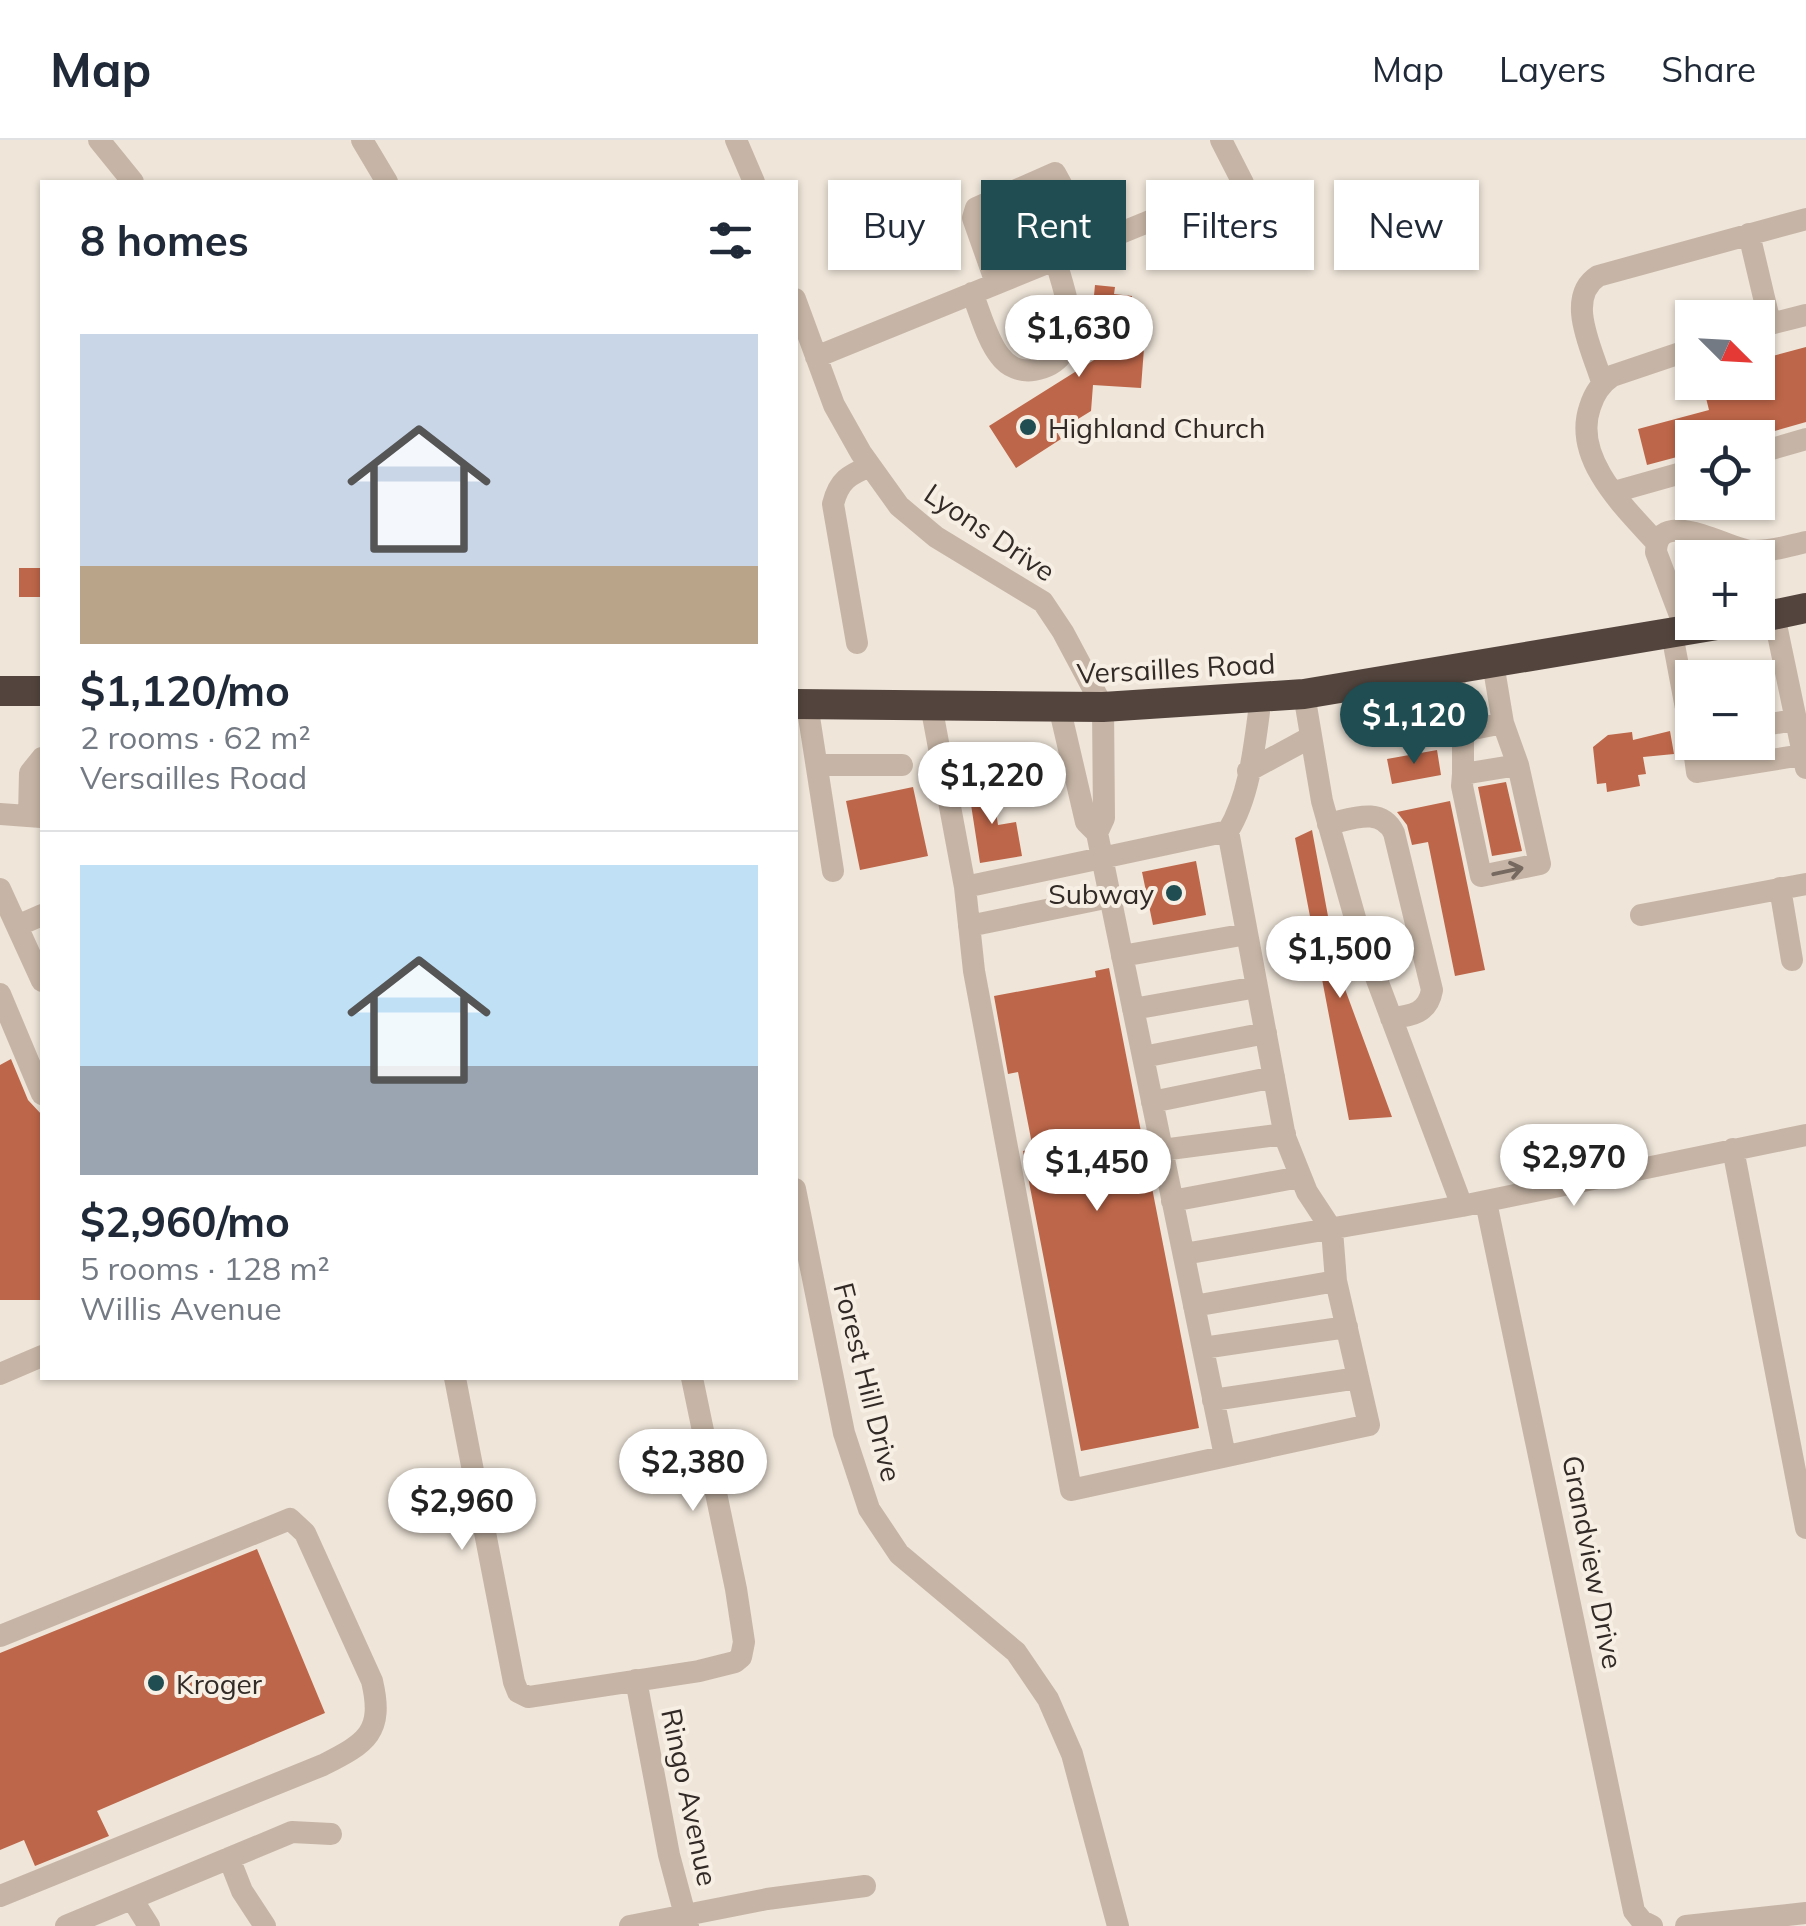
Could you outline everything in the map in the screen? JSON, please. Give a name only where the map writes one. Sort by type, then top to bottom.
[{"type":"highway","points":[[1775,615],[1806,608]]},
{"type":"highway","name":"Versailles Road","points":[[801,704],[1103,706],[1304,694],[1675,633]]},
{"type":"highway","points":[[0,691],[40,691]]},
{"type":"street","points":[[99,140],[131,180]]},
{"type":"street","points":[[362,140],[386,180]]},
{"type":"street","points":[[736,140],[753,180]]},
{"type":"street","points":[[1221,140],[1241,180]]},
{"type":"street","points":[[1037,180],[1055,172],[1059,180]]},
{"type":"street","points":[[981,206],[973,218],[981,241]]},
{"type":"street","points":[[1602,382],[1580,307],[1588,282],[1806,219]]},
{"type":"street","points":[[1748,234],[1760,300]]},
{"type":"street","points":[[991,270],[996,283]]},
{"type":"street","points":[[816,357],[1028,270]]},
{"type":"street","points":[[972,293],[999,355],[1012,367],[1032,371],[1056,361],[1070,340],[1069,304],[1059,270]]},
{"type":"street","name":"Lyons Drive","points":[[798,307],[834,405],[899,506],[936,537],[1043,602],[1103,706]]},
{"type":"street","points":[[1775,322],[1806,315]]},
{"type":"street","points":[[1675,355],[1602,382],[1585,423],[1587,447],[1614,492],[1656,542],[1675,618]]},
{"type":"street","points":[[1775,447],[1806,439]]},
{"type":"street","points":[[857,642],[833,504],[838,486],[848,475],[870,466]]},
{"type":"street","points":[[1614,492],[1675,475]]},
{"type":"street","points":[[1656,542],[1678,530],[1754,551],[1806,542]]},
{"type":"street","points":[[1695,760],[1697,772],[1804,762],[1772,640]]},
{"type":"street","points":[[1452,670],[1463,732],[1462,786],[1481,876],[1540,864],[1518,765],[1503,724],[1493,663]]},
{"type":"street","points":[[1304,694],[1328,824],[1359,932],[1462,1206]]},
{"type":"street","points":[[932,705],[965,886],[974,971],[1071,1490],[1370,1425],[1336,1281],[1332,1230],[1300,1177],[1284,1134],[1228,831],[1248,771],[1261,696]]},
{"type":"street","points":[[801,704],[816,765],[833,871]]},
{"type":"street","points":[[1059,706],[1086,822],[1096,833],[1102,858],[1225,1456]]},
{"type":"street","points":[[1096,833],[1104,818],[1103,706]]},
{"type":"street","points":[[1775,723],[1795,720]]},
{"type":"street","points":[[1463,732],[1503,724]]},
{"type":"street","points":[[1248,771],[1311,738]]},
{"type":"street","points":[[0,814],[36,816],[30,773],[40,760]]},
{"type":"street","points":[[816,765],[902,765]]},
{"type":"street","points":[[1464,774],[1518,765]]},
{"type":"street","points":[[1328,824],[1376,816],[1394,834],[1432,990],[1430,1000],[1414,1016],[1391,1018]]},
{"type":"street","points":[[965,886],[1228,831]]},
{"type":"street","points":[[1641,915],[1806,884]]},
{"type":"street","points":[[1780,888],[1792,960]]},
{"type":"street","points":[[0,889],[40,976]]},
{"type":"street","points":[[969,926],[1110,896]]},
{"type":"street","points":[[17,926],[40,916]]},
{"type":"street","points":[[1122,956],[1247,934]]},
{"type":"street","points":[[1133,1009],[1257,987]]},
{"type":"street","points":[[0,994],[40,1089]]},
{"type":"street","points":[[1143,1056],[1266,1032]]},
{"type":"street","points":[[1152,1102],[1274,1077]]},
{"type":"street","points":[[1162,1150],[1284,1134]]},
{"type":"street","points":[[1184,1254],[1486,1202],[1806,1136]]},
{"type":"street","points":[[1733,1149],[1806,1528]]},
{"type":"street","points":[[1172,1200],[1300,1177]]},
{"type":"street","name":"Grandview Drive","points":[[1486,1202],[1634,1912],[1652,1926]]},
{"type":"street","name":"Forest Hill Drive","points":[[798,1204],[847,1446],[869,1509],[899,1554],[1016,1652],[1048,1700],[1076,1768],[1118,1926]]},
{"type":"street","points":[[1194,1306],[1336,1281]]},
{"type":"street","points":[[1203,1348],[1346,1327]]},
{"type":"street","points":[[0,1374],[40,1357]]},
{"type":"street","points":[[1213,1400],[1358,1378]]},
{"type":"street","points":[[455,1380],[514,1682],[522,1694],[533,1696],[699,1671],[742,1657],[744,1642],[736,1589],[692,1380]]},
{"type":"street","points":[[0,1636],[290,1519],[305,1533],[372,1681],[378,1707],[375,1725],[360,1742],[323,1765],[0,1896]]},
{"type":"street","name":"Ringo Avenue","points":[[636,1680],[669,1855],[686,1920]]},
{"type":"street","points":[[66,1926],[292,1832],[331,1834]]},
{"type":"street","points":[[229,1858],[242,1891],[266,1926]]},
{"type":"street","points":[[630,1926],[686,1920],[865,1886]]},
{"type":"street","points":[[132,1899],[149,1926]]},
{"type":"street","points":[[1686,1926],[1806,1913]]},
{"type":"building","points":[[1095,285],[1115,287],[1114,294],[1132,296],[1132,307],[1147,308],[1141,388],[1093,385],[1091,411],[1057,432],[1061,439],[1016,468],[989,426],[1126,340],[1090,337]]},
{"type":"building","points":[[1806,347],[1806,422],[1775,431],[1775,420],[1675,420],[1675,458],[1647,465],[1638,429],[1709,410],[1706,400],[1775,400],[1775,355]]},
{"type":"building","points":[[19,568],[40,568],[40,597],[19,597]]},
{"type":"building","points":[[1670,731],[1674,754],[1643,757],[1646,774],[1638,775],[1640,786],[1607,792],[1606,783],[1597,784],[1593,747],[1608,735],[1632,732],[1633,740]]},
{"type":"building","points":[[1437,750],[1441,775],[1392,784],[1387,759]]},
{"type":"building","points":[[991,781],[998,825],[1016,822],[1022,856],[980,863],[968,785]]},
{"type":"building","points":[[1506,782],[1522,851],[1492,856],[1478,787]]},
{"type":"building","points":[[913,787],[928,856],[860,870],[846,801]]},
{"type":"building","points":[[1450,801],[1485,970],[1455,976],[1428,842],[1412,845],[1407,825],[1397,812]]},
{"type":"building","points":[[1312,830],[1338,970],[1392,1117],[1349,1120],[1295,838]]},
{"type":"building","name":"Subway","points":[[1196,861],[1206,915],[1153,925],[1142,872]]},
{"type":"building","points":[[1109,968],[1199,1428],[1081,1451],[1023,1151],[1033,1149],[1018,1072],[1008,1074],[994,996],[1096,977],[1095,971]]},
{"type":"building","points":[[11,1059],[28,1100],[40,1113],[40,1300],[0,1300],[0,1065]]},
{"type":"building","name":"Kroger","points":[[257,1549],[325,1713],[97,1811],[109,1836],[35,1866],[24,1840],[0,1850],[0,1653]]},
{"type":"place","name":"Highland Church","points":[[1028,427]]},
{"type":"place","name":"Subway","points":[[1174,893]]},
{"type":"place","name":"Kroger","points":[[156,1683]]}]
